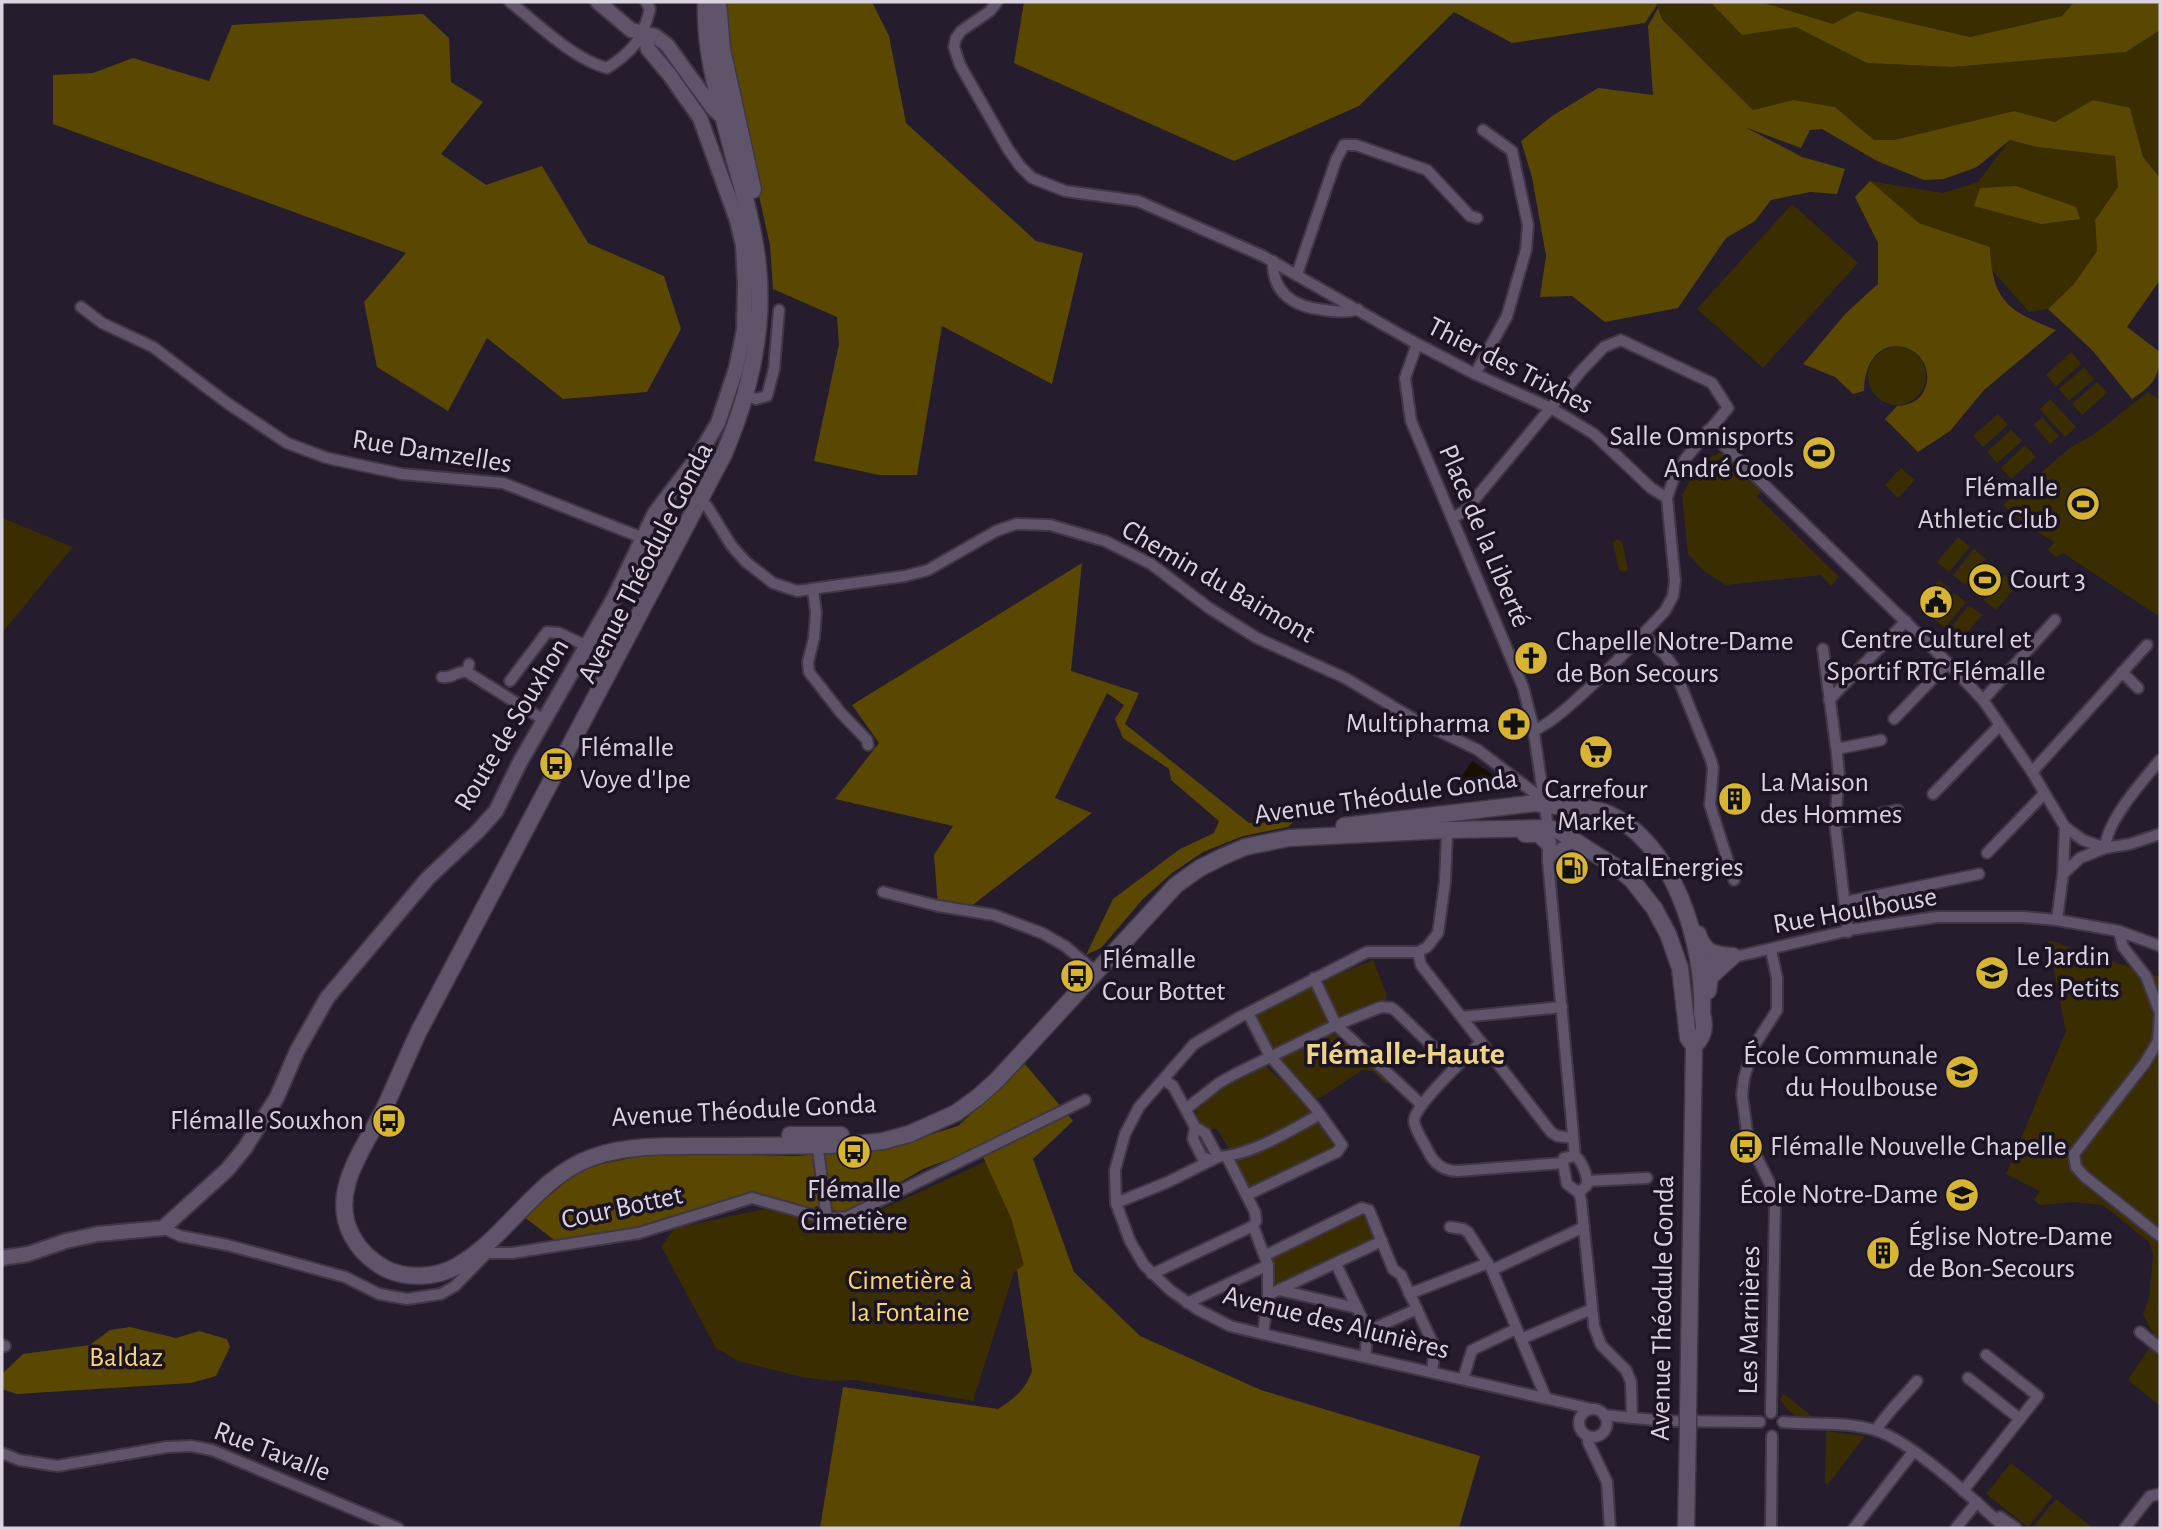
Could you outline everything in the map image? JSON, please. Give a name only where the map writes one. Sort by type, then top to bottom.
[{"type":"main road","name":"Avenue Théodule Gonda","points":[[706,2],[710,62],[743,193],[758,268],[759,320],[751,397]]},
{"type":"main road","name":"Avenue Théodule Gonda","points":[[718,2],[722,49],[764,244],[769,289],[769,329],[744,429],[360,1164],[352,1193],[354,1216],[366,1241],[389,1259],[411,1265],[438,1264],[450,1260],[467,1249],[544,1174],[564,1160],[610,1142],[636,1139],[817,1140],[858,1135],[907,1124],[951,1104],[971,1091],[1176,885],[1200,868],[1245,847],[1289,838],[1330,836],[1548,836],[1565,833],[1632,880],[1654,908],[1672,943],[1683,983],[1688,1038],[1694,1046],[1686,1528]]},
{"type":"main road","name":"Avenue Théodule Gonda","points":[[1093,969],[1154,896],[1197,863],[1222,850],[1263,837],[1291,832],[1543,800],[1604,812],[1625,822],[1647,841],[1658,855],[1678,896],[1700,965],[1702,1014],[1705,1021],[1701,1038],[1694,1046]]},
{"type":"main road","name":"Avenue Théodule Gonda","points":[[1330,836],[1548,836]]},
{"type":"main road","points":[[1678,896],[1688,904],[1704,948],[1714,955],[1733,956]]},
{"type":"main road","points":[[1672,943],[1681,950],[1688,962],[1700,965],[1683,983]]},
{"type":"main road","points":[[1705,1021],[1710,977],[1733,956]]},
{"type":"street","points":[[510,2],[571,50],[607,68],[650,34],[650,9],[646,2]]},
{"type":"street","points":[[598,2],[631,30],[650,34],[667,45],[723,118]]},
{"type":"street","name":"Thier des Trixhes","points":[[997,2],[990,11],[961,32],[954,47],[960,65],[998,131],[1026,172],[1043,184],[1065,191],[1138,201],[1273,261],[1417,344],[1551,408],[1594,434],[1651,488],[1667,498]]},
{"type":"street","name":"Route de Souxhon","points":[[163,1228],[227,1170],[245,1148],[277,1097],[297,1051],[327,998],[428,878],[496,811],[544,720],[613,600],[658,509],[697,458],[718,423],[736,369],[744,330],[743,245],[737,220],[700,118],[648,49],[650,34]]},
{"type":"street","points":[[1475,374],[1507,316],[1526,250],[1528,225],[1512,151],[1483,130]]},
{"type":"street","points":[[1297,274],[1336,160],[1344,145],[1356,145],[1427,170],[1470,216],[1477,218]]},
{"type":"street","points":[[737,220],[743,193]]},
{"type":"street","points":[[1273,261],[1272,271],[1277,283],[1294,304],[1307,309],[1330,311],[1349,312],[1358,309]]},
{"type":"street","name":"Rue Damzelles","points":[[80,307],[102,323],[153,346],[227,403],[287,443],[327,457],[402,474],[503,483],[643,538]]},
{"type":"street","name":"Avenue Théodule Gonda","points":[[751,397],[767,396],[773,379],[779,310]]},
{"type":"street","points":[[1452,518],[1465,511],[1604,347],[1621,340],[1712,383],[1728,408],[1686,458],[1667,498],[1674,550],[1675,590],[1665,611],[1553,719],[1534,730]]},
{"type":"street","name":"Place de la Liberté","points":[[1417,344],[1405,378],[1408,411],[1517,668],[1534,730],[1548,836],[1548,861],[1575,1156],[1579,1158],[1587,1181]]},
{"type":"street","points":[[1708,430],[1983,699],[2065,827],[2083,840],[2105,848]]},
{"type":"street","name":"Chemin du Baimont","points":[[703,503],[731,545],[754,569],[780,587],[797,591],[928,570],[1009,526],[1033,523],[1072,530],[1105,541],[1141,558],[1209,608],[1257,638],[1345,678],[1414,719],[1470,746],[1543,800]]},
{"type":"street","points":[[813,590],[816,613],[808,662],[809,672],[841,713],[867,740],[868,745]]},
{"type":"street","points":[[1983,699],[2055,620]]},
{"type":"street","points":[[1829,700],[1906,621]]},
{"type":"street","points":[[510,681],[547,632],[554,631],[587,646]]},
{"type":"street","points":[[1643,634],[1665,654],[1673,666],[1711,760],[1713,768],[1710,805],[1734,880]]},
{"type":"street","points":[[2032,772],[2147,645]]},
{"type":"street","points":[[1824,649],[1837,749],[1839,775],[1835,823],[1848,932]]},
{"type":"street","points":[[1894,719],[1948,663]]},
{"type":"street","points":[[442,677],[447,678],[468,668],[544,720]]},
{"type":"street","points":[[2122,672],[2138,688]]},
{"type":"street","points":[[1933,794],[1999,726]]},
{"type":"street","points":[[1837,749],[1881,740]]},
{"type":"street","points":[[2105,848],[2106,835],[2135,791],[2160,760]]},
{"type":"street","points":[[1521,804],[1527,798],[1526,786]]},
{"type":"street","points":[[1987,853],[2044,794]]},
{"type":"street","points":[[1835,823],[1898,810]]},
{"type":"street","points":[[2057,920],[2065,827]]},
{"type":"street","points":[[2063,874],[2080,858],[2105,848],[2130,844],[2160,834]]},
{"type":"street","points":[[1447,835],[1445,882],[1438,933],[1427,947],[1418,952],[1421,965],[1554,1135],[1573,1138]]},
{"type":"street","points":[[1548,861],[1554,852],[1564,845],[1578,842]]},
{"type":"street","name":"Rue Houlbouse","points":[[1844,902],[1979,874]]},
{"type":"street","points":[[883,892],[938,906],[994,915],[1042,933],[1065,946],[1093,969]]},
{"type":"street","name":"Rue Houlbouse","points":[[1700,965],[1895,922],[1937,917],[2024,917],[2057,920],[2119,931],[2160,946]]},
{"type":"street","points":[[2119,931],[2123,947],[2146,976],[2160,1013],[2158,1041],[2145,1063],[2074,1154],[2076,1167],[2084,1176],[2160,1236]]},
{"type":"street","name":"Les Marnières","points":[[1771,950],[1777,978],[1777,1010],[1754,1046],[1744,1078],[1742,1095],[1748,1139],[1771,1186],[1775,1205],[1771,1413]]},
{"type":"street","name":"Avenue des Alunières","points":[[1418,952],[1367,952],[1248,1013],[1194,1044],[1134,1115],[1125,1134],[1115,1171],[1116,1203],[1130,1241],[1152,1274],[1187,1303],[1218,1321],[1263,1334],[1597,1410],[1604,1415],[1664,1421],[1760,1422]]},
{"type":"street","points":[[1314,978],[1336,1025],[1422,1105]]},
{"type":"street","points":[[1186,1109],[1219,1083],[1270,1056],[1381,1007],[1392,1007],[1455,1068]]},
{"type":"street","points":[[1462,1017],[1562,1007]]},
{"type":"street","points":[[1247,1195],[1340,1150],[1340,1143],[1270,1056],[1248,1013]]},
{"type":"street","points":[[1482,1042],[1455,1068],[1422,1105],[1415,1117],[1415,1124],[1432,1158],[1448,1170],[1458,1171],[1563,1163]]},
{"type":"street","points":[[1164,1080],[1173,1086],[1195,1127],[1205,1133],[1219,1158],[1247,1195],[1256,1218],[1253,1226],[1267,1260],[1268,1295],[1263,1334]]},
{"type":"street","name":"Cour Bottet","points":[[163,1228],[180,1236],[227,1245],[345,1277],[379,1294],[407,1298],[441,1294],[456,1286],[487,1253],[512,1253],[639,1233],[752,1198],[827,1219],[843,1218],[1086,1100]]},
{"type":"street","points":[[1116,1203],[1219,1158],[1321,1119]]},
{"type":"street","points":[[817,1140],[827,1219]]},
{"type":"street","points":[[1575,1156],[1564,1158],[1563,1163],[1567,1184],[1579,1193],[1594,1326],[1601,1345],[1626,1370],[1632,1382],[1632,1418]]},
{"type":"street","points":[[1579,1193],[1587,1185],[1587,1181],[1647,1178]]},
{"type":"street","points":[[1187,1303],[1362,1208],[1369,1210],[1393,1269],[1401,1275],[1434,1348],[1432,1371]]},
{"type":"street","points":[[1152,1274],[1253,1226]]},
{"type":"street","points":[[1450,1227],[1468,1232],[1490,1266],[1546,1398]]},
{"type":"street","points":[[1409,1294],[1490,1266],[1584,1227]]},
{"type":"street","points":[[2,1258],[28,1254],[98,1234],[163,1228]]},
{"type":"street","points":[[1268,1295],[1382,1241]]},
{"type":"street","points":[[1336,1264],[1368,1331],[1365,1356]]},
{"type":"street","points":[[1279,1290],[1357,1308]]},
{"type":"street","points":[[1368,1331],[1417,1309]]},
{"type":"street","points":[[1464,1379],[1472,1350],[1592,1309]]},
{"type":"street","points":[[2140,1332],[2160,1348]]},
{"type":"street","points":[[1963,1491],[2038,1396],[1986,1355]]},
{"type":"street","points":[[1968,1378],[2020,1419]]},
{"type":"street","points":[[1876,1430],[1891,1408],[1917,1381]]},
{"type":"street","points":[[1569,1405],[1580,1429],[1588,1436],[1593,1437],[1603,1432],[1606,1422],[1604,1415]]},
{"type":"street","points":[[1579,1424],[1582,1414],[1592,1409]]},
{"type":"street","name":"Les Marnières","points":[[1771,1413],[1779,1416],[1783,1422],[1780,1432],[1772,1436],[1762,1431],[1760,1422],[1763,1416],[1771,1413]]},
{"type":"street","points":[[1783,1422],[1855,1426],[1876,1430],[1898,1441],[1977,1502],[2016,1528]]},
{"type":"street","points":[[1588,1436],[1588,1442],[1607,1482],[1610,1528]]},
{"type":"street","name":"Les Marnières","points":[[1771,1528],[1772,1436]]},
{"type":"street","name":"Rue Tavalle","points":[[2,1453],[19,1460],[57,1466],[167,1447],[191,1446],[215,1451],[398,1528]]},
{"type":"street","points":[[1854,1528],[1913,1452]]},
{"type":"street","points":[[2125,1528],[2155,1495]]},
{"type":"street","points":[[1956,1528],[1977,1502]]},
{"type":"street","points":[[1977,1502],[2005,1528]]},
{"type":"green space","points":[[722,2],[872,2],[889,36],[906,123],[1036,241],[1083,253],[1052,384],[942,326],[917,475],[879,475],[814,461],[839,344],[837,317],[773,289],[770,245],[732,76]]},
{"type":"green space","points":[[1024,2],[1656,2],[1657,5],[1645,23],[1512,43],[1454,12],[1359,106],[1234,161],[1014,63]]},
{"type":"green space","points":[[1656,2],[1710,2],[1742,35],[1796,27],[1868,63],[1952,67],[2126,52],[2160,30],[2160,178],[2143,157],[2130,108],[2055,122],[2014,111],[1894,140],[1874,140],[1835,107],[1793,100],[1753,110],[1662,18]]},
{"type":"green space","points":[[1710,2],[1761,2],[1833,24],[1857,11],[1970,37],[2062,16],[2074,2],[2160,2],[2160,30],[2126,52],[1952,67],[1867,63],[1796,27],[1742,35]]},
{"type":"green space","points":[[1761,2],[2074,2],[2062,16],[1970,37],[1857,11],[1833,24]]},
{"type":"green space","points":[[1658,8],[1662,19],[1753,110],[1793,100],[1835,107],[1874,140],[1894,140],[2014,111],[2055,122],[2093,100],[2130,108],[2143,157],[2160,178],[2160,280],[2127,327],[2160,352],[2154,380],[2132,399],[2093,351],[2048,309],[2074,284],[2097,251],[2095,220],[2118,187],[2115,156],[2037,147],[2010,140],[1977,167],[1944,179],[1924,180],[1877,161],[1822,129],[1810,130],[1801,148],[1745,127],[1802,157],[1845,169],[1837,194],[1810,192],[1771,200],[1755,221],[1726,238],[1678,308],[1605,322],[1572,296],[1540,297],[1546,256],[1532,177],[1521,141],[1552,116],[1598,88],[1653,95],[1648,26]]},
{"type":"green space","points":[[423,14],[449,38],[451,82],[483,102],[441,154],[486,185],[542,166],[588,243],[664,276],[681,329],[647,392],[563,399],[487,338],[448,411],[377,367],[364,302],[406,253],[53,124],[53,75],[93,73],[133,58],[209,81],[232,25]]},
{"type":"green space","points":[[2010,140],[2037,147],[2115,156],[2118,187],[2095,220],[2097,251],[2074,284],[2048,309],[2029,312],[1991,269],[1990,247],[1919,223],[1870,181],[1943,193],[1978,182]]},
{"type":"green space","points":[[1870,181],[1919,223],[1990,247],[1995,281],[2006,302],[2026,317],[2056,330],[1984,390],[1950,431],[1918,452],[1885,419],[1897,406],[1913,402],[1924,391],[1927,375],[1923,362],[1914,352],[1902,347],[1889,347],[1877,354],[1868,368],[1864,391],[1853,394],[1835,377],[1803,364],[1846,313],[1878,284],[1878,243],[1855,197]]},
{"type":"green space","points":[[2016,186],[2076,207],[2080,219],[2041,224],[1974,206],[1980,188]]},
{"type":"green space","points":[[1792,204],[1858,263],[1763,368],[1697,309]]},
{"type":"green space","points":[[1897,347],[1908,349],[1921,360],[1926,376],[1924,387],[1913,400],[1897,405],[1886,403],[1873,392],[1868,376],[1870,365],[1881,352]]},
{"type":"green space","points":[[2071,352],[2081,364],[2056,386],[2046,375]]},
{"type":"green space","points":[[2084,367],[2094,379],[2069,401],[2059,389]]},
{"type":"green space","points":[[2097,382],[2107,393],[2082,415],[2072,404]]},
{"type":"green space","name":"Flémalle Athletic Club","points":[[2148,392],[2160,400],[2160,617],[2063,553],[2056,557],[2048,550],[2054,542],[2021,521],[2003,505],[2071,447],[2093,435]]},
{"type":"green space","points":[[2050,399],[2076,427],[2065,437],[2040,409]]},
{"type":"green space","points":[[1998,414],[2008,425],[1983,447],[1973,436]]},
{"type":"green space","points":[[2042,417],[2059,436],[2050,444],[2034,425]]},
{"type":"green space","points":[[2011,430],[2022,441],[1997,463],[1987,452]]},
{"type":"green space","points":[[2025,445],[2036,457],[2011,479],[2001,468]]},
{"type":"green space","points":[[1725,451],[1762,492],[1757,496],[1839,577],[1831,586],[1821,575],[1726,585],[1705,572],[1688,554],[1682,495],[1701,461]]},
{"type":"green space","points":[[1901,468],[1915,480],[1898,498],[1885,485]]},
{"type":"green space","points":[[2,518],[73,547],[2,633]]},
{"type":"green space","points":[[1958,537],[1970,547],[1949,572],[1937,562]]},
{"type":"green space","points":[[1617,539],[1622,541],[1628,569],[1625,572],[1619,570],[1613,542]]},
{"type":"green space","points":[[1974,549],[1986,559],[1965,585],[1953,575]]},
{"type":"green space","name":"Court 3","points":[[1989,562],[2002,572],[1981,598],[1969,588]]},
{"type":"green space","points":[[1082,563],[1071,671],[1139,693],[1125,724],[1249,823],[1293,822],[1288,827],[1243,836],[1203,852],[1172,873],[1143,899],[1101,948],[1086,955],[1113,899],[1180,849],[1214,833],[1219,821],[1171,780],[1169,769],[1123,738],[1115,719],[1124,705],[1107,693],[1055,798],[1092,813],[966,910],[938,906],[934,855],[953,826],[835,799],[879,743],[852,705]]},
{"type":"green space","points":[[2005,575],[2017,585],[1996,610],[1984,600]]},
{"type":"green space","points":[[1939,580],[1951,590],[1930,615],[1918,605]]},
{"type":"green space","points":[[1954,593],[1966,602],[1945,628],[1933,618]]},
{"type":"green space","points":[[1969,605],[1982,615],[1960,641],[1948,631]]},
{"type":"green space","points":[[2048,940],[2160,977],[2160,1406],[2128,1380],[2156,1338],[2143,1314],[2149,1299],[2153,1255],[2149,1242],[2103,1205],[2074,1202],[2040,1205],[2034,1200],[2040,1191],[2006,1174],[2066,1031]]},
{"type":"green space","points":[[1373,960],[1386,993],[1386,1000],[1339,1020],[1320,986],[1330,978]]},
{"type":"green space","points":[[1311,987],[1330,1023],[1273,1051],[1256,1019],[1257,1014]]},
{"type":"green space","points":[[1334,1029],[1392,1080],[1386,1084],[1373,1071],[1362,1070],[1320,1098],[1313,1098],[1280,1058]]},
{"type":"green space","points":[[1262,1063],[1281,1080],[1286,1081],[1289,1088],[1311,1109],[1311,1114],[1263,1140],[1229,1149],[1217,1129],[1209,1129],[1197,1120],[1196,1107],[1223,1085]]},
{"type":"green space","points":[[1025,1064],[1073,1121],[1033,1159],[1074,1272],[1140,1336],[1261,1390],[1480,1456],[1459,1528],[820,1528],[843,1387],[998,1409],[1019,1393],[1032,1371],[1017,1270],[1024,1265],[1011,1218],[979,1148],[923,1169],[863,1204],[841,1212],[816,1206],[812,1210],[752,1198],[639,1233],[561,1245],[524,1217],[582,1168],[656,1153],[795,1156],[880,1150],[958,1126]]},
{"type":"green space","points":[[1316,1122],[1335,1141],[1334,1148],[1249,1190],[1233,1160]]},
{"type":"green space","name":"Cimetière à la Fontaine","points":[[987,1161],[1011,1218],[1025,1266],[1014,1272],[973,1401],[855,1380],[833,1381],[801,1377],[738,1361],[716,1348],[661,1246],[675,1228],[764,1209],[835,1223],[833,1227],[836,1230]]},
{"type":"green space","points":[[1364,1212],[1376,1239],[1276,1289],[1272,1287],[1272,1257]]},
{"type":"green space","name":"Baldaz","points":[[130,1327],[176,1338],[199,1331],[227,1339],[230,1347],[216,1376],[191,1383],[17,1394],[2,1389],[2,1374],[23,1354],[90,1345],[110,1330]]},
{"type":"green space","points":[[1784,1394],[1813,1418],[1798,1417],[1786,1408],[1780,1399]]},
{"type":"green space","points":[[1826,1431],[1865,1436],[1828,1484],[1825,1483]]},
{"type":"green space","points":[[2011,1463],[2053,1496],[2028,1527],[1986,1494]]},
{"type":"green space","points":[[2056,1499],[2093,1528],[2032,1528]]},
{"type":"shaded area","points":[[1472,761],[1509,785],[1506,789],[1477,789],[1476,794],[1460,794],[1456,785]]},
{"type":"place","name":"Salle Omnisports André Cools","points":[[1819,453]]},
{"type":"place","name":"Flémalle Athletic Club","points":[[2083,504]]},
{"type":"place","name":"Court 3","points":[[1985,580]]},
{"type":"place","name":"Centre Culturel et Sportif RTC Flémalle","points":[[1936,602]]},
{"type":"place","name":"Chapelle Notre-Dame de Bon Secours","points":[[1531,658]]},
{"type":"place","name":"Multipharma","points":[[1514,724]]},
{"type":"place","name":"Carrefour Market","points":[[1596,752]]},
{"type":"place","name":"Flémalle Voye d'Ipe","points":[[556,764]]},
{"type":"place","name":"La Maison des Hommes","points":[[1735,799]]},
{"type":"place","name":"TotalEnergies","points":[[1572,868]]},
{"type":"place","name":"Le Jardin des Petits","points":[[1992,973]]},
{"type":"place","name":"Flémalle Cour Bottet","points":[[1077,976]]},
{"type":"place","name":"École Communale du Houlbouse","points":[[1962,1072]]},
{"type":"place","name":"Flémalle Souxhon","points":[[389,1121]]},
{"type":"place","name":"Flémalle Nouvelle Chapelle","points":[[1746,1147]]},
{"type":"place","name":"Flémalle Cimetière","points":[[854,1152]]},
{"type":"place","name":"École Notre-Dame","points":[[1962,1195]]},
{"type":"place","name":"Église Notre-Dame de Bon-Secours","points":[[1883,1253]]},
{"type":"district","name":"Flémalle-Haute","points":[[1405,1054]]}]
